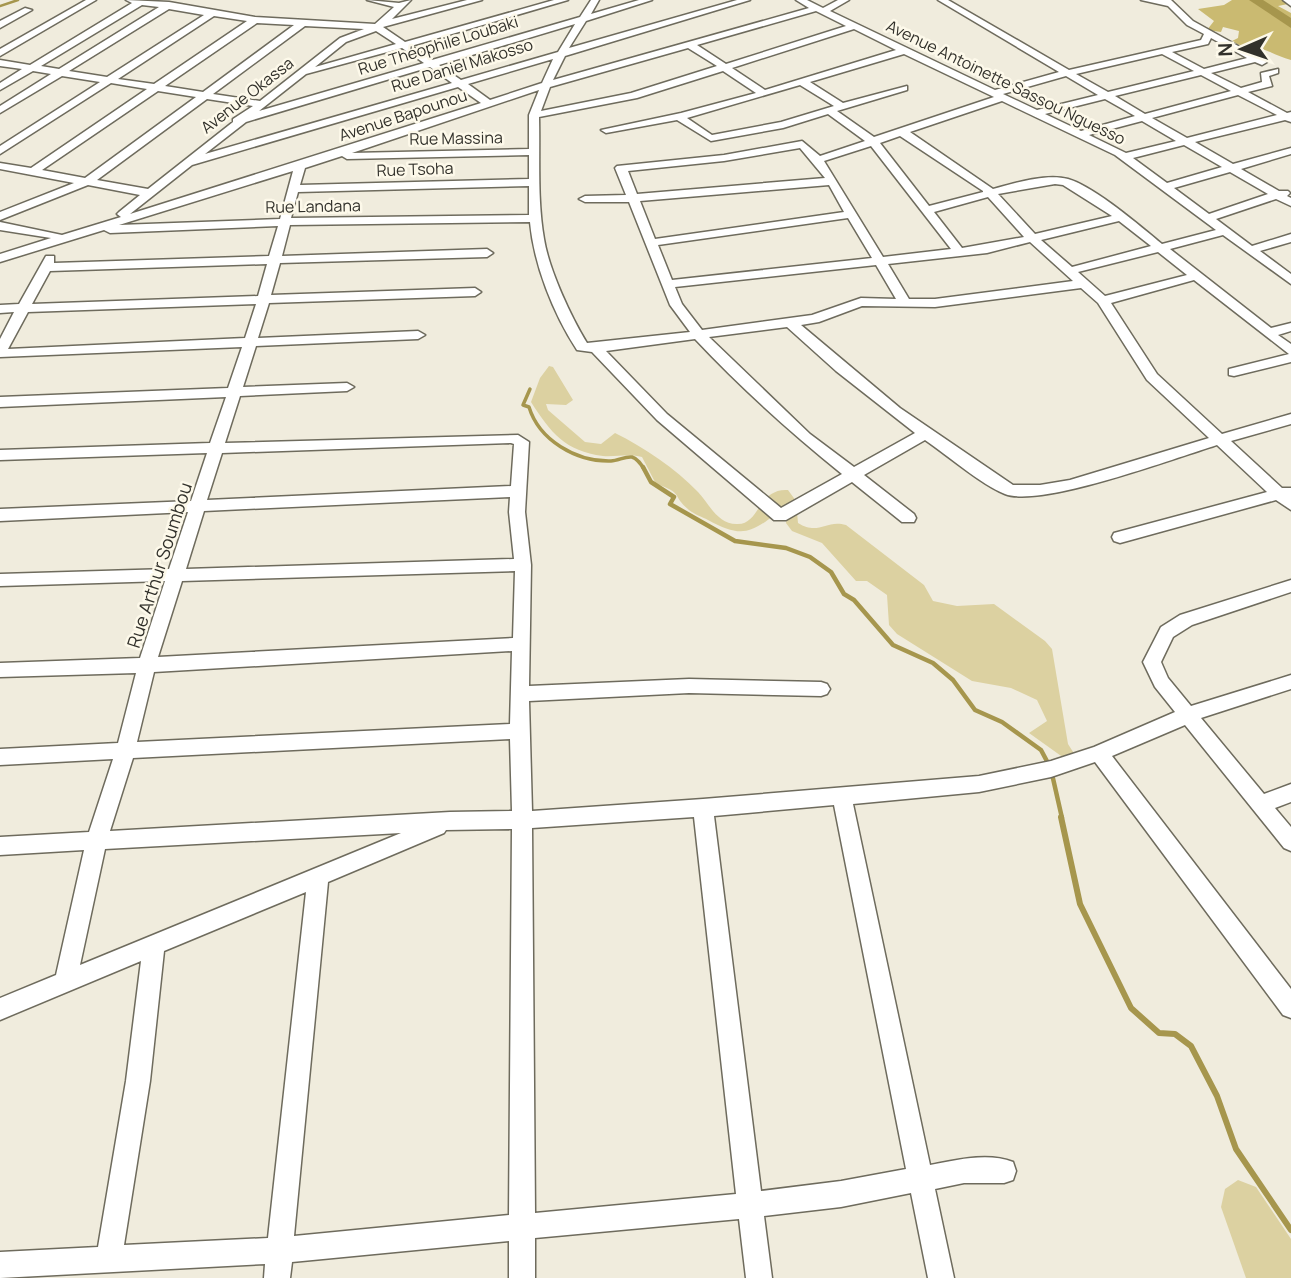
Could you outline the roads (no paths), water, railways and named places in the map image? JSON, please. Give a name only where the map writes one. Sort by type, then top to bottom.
[{"type":"street","points":[[0,53],[92,0]]},
{"type":"street","points":[[130,0],[255,20],[379,25],[478,0]]},
{"type":"street","points":[[184,7],[194,0]]},
{"type":"street","points":[[370,0],[404,3]]},
{"type":"street","points":[[298,74],[564,0]]},
{"type":"street","points":[[595,0],[545,85],[534,115],[535,218],[538,243],[566,320],[589,347],[662,417],[780,516],[926,432]]},
{"type":"street","points":[[616,0],[650,19]]},
{"type":"street","name":"Rue Théophile Loubaki","points":[[237,121],[648,0]]},
{"type":"street","name":"Rue Daniel Makosso","points":[[187,163],[564,51],[650,19],[746,0]]},
{"type":"street","name":"Avenue Antoinette Sassou Nguesso","points":[[800,0],[1122,155],[1291,280]]},
{"type":"street","name":"Avenue Bapounou","points":[[0,258],[337,154],[545,85],[821,10],[845,0]]},
{"type":"street","points":[[942,0],[1291,203]]},
{"type":"street","points":[[1080,134],[1268,84],[1264,75],[1276,70],[1190,23],[1168,2],[1145,0]]},
{"type":"street","points":[[0,87],[142,2]]},
{"type":"street","name":"Avenue Okassa","points":[[111,222],[343,40],[379,25],[404,3]]},
{"type":"street","points":[[0,110],[169,5]]},
{"type":"street","points":[[0,24],[27,10]]},
{"type":"street","points":[[0,151],[211,14]]},
{"type":"street","points":[[34,171],[255,20]]},
{"type":"street","points":[[0,216],[88,181],[303,23]]},
{"type":"street","points":[[379,25],[491,104]]},
{"type":"street","points":[[534,115],[633,96],[855,26]]},
{"type":"street","points":[[818,160],[1068,73],[1205,42],[1209,33]]},
{"type":"street","points":[[689,44],[762,92]]},
{"type":"street","points":[[606,130],[677,116],[906,50]]},
{"type":"street","points":[[1163,51],[1289,117]]},
{"type":"street","points":[[1036,113],[1255,59]]},
{"type":"street","points":[[0,63],[260,104]]},
{"type":"street","points":[[802,82],[844,108]]},
{"type":"street","points":[[677,116],[697,127],[704,136],[711,138],[763,130],[844,108],[903,88]]},
{"type":"street","points":[[830,111],[874,142],[959,252]]},
{"type":"street","points":[[1122,155],[1289,117]]},
{"type":"street","points":[[902,132],[989,192],[1034,239],[1103,301],[1152,377],[1220,441],[1287,497]]},
{"type":"street","points":[[905,303],[818,160],[798,143],[724,158],[621,168],[676,305],[698,334],[781,416],[908,518]]},
{"type":"street","points":[[1166,187],[1291,151]]},
{"type":"street","name":"Rue Massina","points":[[337,154],[351,156],[535,152]]},
{"type":"street","name":"Rue Arthur Soumbou","points":[[66,980],[97,839],[125,752],[147,663],[264,299],[300,164]]},
{"type":"street","points":[[0,166],[150,192]]},
{"type":"street","points":[[584,199],[632,198],[832,181]]},
{"type":"street","points":[[927,210],[989,192],[1061,181],[1121,217],[1291,351]]},
{"type":"street","name":"Rue Tsoha","points":[[294,189],[536,182]]},
{"type":"street","points":[[1208,218],[1291,191]]},
{"type":"street","points":[[650,243],[799,224],[852,214]]},
{"type":"street","points":[[667,284],[996,248],[1121,217]]},
{"type":"street","name":"Rue Landana","points":[[92,229],[285,222],[535,218]]},
{"type":"street","points":[[0,226],[61,237],[0,352]]},
{"type":"street","points":[[1069,271],[1226,232]]},
{"type":"street","points":[[1250,250],[1291,238]]},
{"type":"street","points":[[46,267],[487,253]]},
{"type":"street","points":[[1103,301],[1196,276]]},
{"type":"street","points":[[589,347],[790,323],[824,317],[861,302],[905,303],[981,298],[1082,284]]},
{"type":"street","points":[[0,309],[475,292]]},
{"type":"street","points":[[790,323],[825,356],[926,432],[1009,489],[1023,492],[1078,484],[1127,466],[1291,419]]},
{"type":"street","points":[[1269,333],[1291,327]]},
{"type":"street","points":[[0,352],[418,335]]},
{"type":"street","points":[[1234,372],[1291,358]]},
{"type":"street","points":[[0,402],[347,387]]},
{"type":"street","points":[[0,455],[513,438],[522,442],[524,452],[517,526],[523,565],[519,731],[522,820],[522,1278]]},
{"type":"street","points":[[0,515],[199,508],[519,491]]},
{"type":"street","points":[[1120,537],[1287,497]]},
{"type":"street","points":[[0,580],[523,565]]},
{"type":"street","points":[[1291,586],[1186,620],[1167,632],[1152,662],[1161,682],[1190,714],[1291,842]]},
{"type":"street","points":[[0,670],[61,670],[147,663],[521,644]]},
{"type":"street","points":[[0,846],[450,821],[522,820],[842,798],[979,784],[1051,769],[1099,753],[1190,714],[1291,682]]},
{"type":"street","points":[[520,694],[689,686],[821,689]]},
{"type":"street","points":[[0,757],[519,731]]},
{"type":"street","points":[[1099,753],[1291,1007]]},
{"type":"street","points":[[1261,804],[1291,793]]},
{"type":"street","points":[[842,798],[918,1178],[941,1278]]},
{"type":"street","points":[[703,808],[759,1278]]},
{"type":"street","points":[[0,1009],[450,821]]},
{"type":"street","points":[[277,1278],[318,876]]},
{"type":"street","points":[[109,1260],[138,1081],[154,944]]},
{"type":"street","points":[[0,1265],[281,1250],[750,1205],[841,1194],[964,1171],[1004,1171]]},
{"type":"waterway","points":[[0,6],[18,0]]},
{"type":"waterway","points":[[1255,0],[1291,24]]},
{"type":"waterway","points":[[530,389],[523,405],[529,407],[541,430],[561,447],[585,458],[598,460],[614,461],[632,457],[638,460],[644,469]]},
{"type":"waterway","points":[[643,467],[651,482],[674,497],[670,504],[735,541],[786,548],[810,557],[831,572],[844,594],[854,600],[893,645],[933,663],[953,680],[975,710],[1002,722],[1041,750],[1049,765]]},
{"type":"waterway","points":[[1052,774],[1062,818]]},
{"type":"waterway","points":[[1061,817],[1080,904],[1131,1008],[1159,1033],[1175,1034],[1191,1046],[1217,1096],[1236,1149],[1291,1230]]}]
